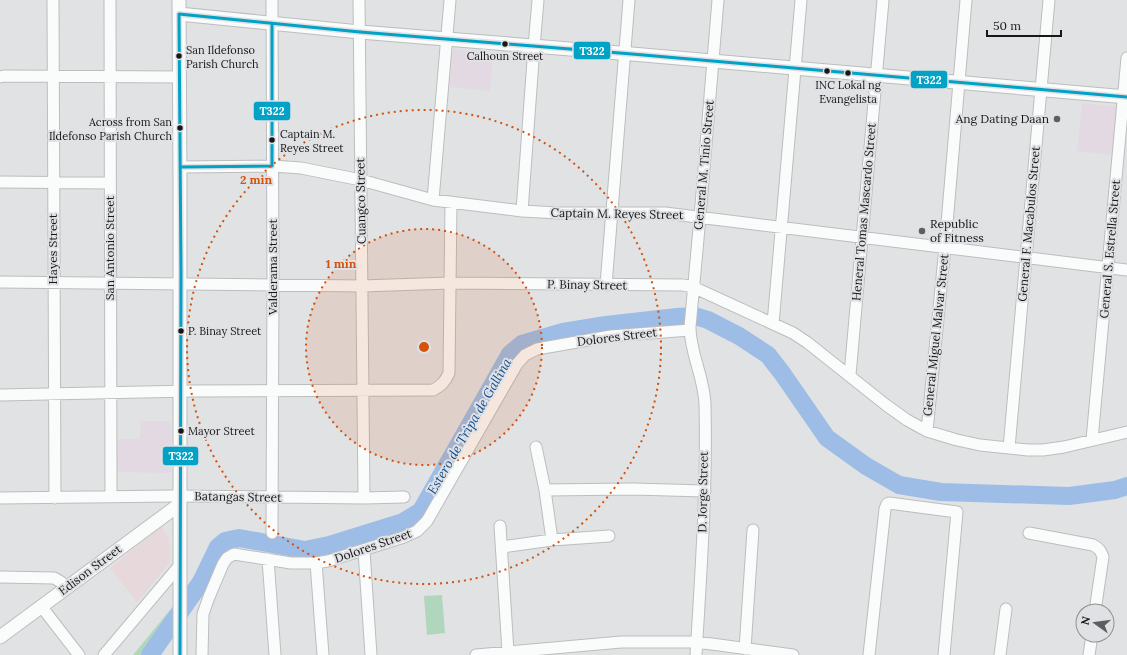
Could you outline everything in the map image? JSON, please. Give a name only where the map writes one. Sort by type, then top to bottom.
[{"type":"main road","points":[[178,0],[180,77],[180,655]]},
{"type":"main road","points":[[179,14],[448,40],[1125,96]]},
{"type":"main road","name":"Edison Street","points":[[0,637],[180,500]]},
{"type":"street","name":"Hayes Street","points":[[53,0],[55,498]]},
{"type":"street","name":"San Antonio Street","points":[[110,0],[111,497]]},
{"type":"street","name":"Valderama Street","points":[[272,0],[272,533]]},
{"type":"street","name":"Cuangco Street","points":[[359,0],[364,498]]},
{"type":"street","points":[[434,200],[450,0]]},
{"type":"street","points":[[522,211],[538,0]]},
{"type":"street","points":[[606,285],[629,0]]},
{"type":"street","name":"General M. Tinio Street","points":[[690,328],[718,0]]},
{"type":"street","points":[[773,324],[801,0]]},
{"type":"street","name":"Heneral Tomas Mascardo Street","points":[[850,375],[883,0]]},
{"type":"street","name":"General Miguel Malvar Street","points":[[927,430],[960,82],[966,0]]},
{"type":"street","name":"General F. Macabulos Street","points":[[1009,448],[1049,0]]},
{"type":"street","name":"General S. Estrella Street","points":[[1092,440],[1125,96],[1127,58]]},
{"type":"street","points":[[0,77],[180,77]]},
{"type":"street","name":"Captain M. Reyes Street","points":[[180,167],[272,166],[301,168],[361,180],[434,200],[522,211],[559,213],[657,213],[700,217],[1127,270]]},
{"type":"street","points":[[0,182],[110,183]]},
{"type":"street","points":[[0,395],[180,391],[433,390],[441,386],[448,373],[451,202]]},
{"type":"street","name":"P. Binay Street","points":[[0,282],[362,286],[450,283],[683,285],[693,287],[793,333],[850,375],[896,412],[927,430],[957,440],[980,445],[1043,450],[1064,447],[1127,432]]},
{"type":"street","name":"D. Jorge Street","points":[[690,328],[690,343],[702,381],[704,396],[704,491],[696,655]]},
{"type":"street","name":"Dolores Street","points":[[202,655],[203,614],[227,558],[234,554],[291,563],[316,563],[364,551],[417,531],[427,521],[517,364],[525,355],[537,349],[584,340],[690,328]]},
{"type":"street","points":[[536,447],[545,490],[552,540]]},
{"type":"street","points":[[545,490],[633,489],[704,491]]},
{"type":"street","points":[[0,492],[0,498]]},
{"type":"street","name":"Batangas Street","points":[[0,498],[111,497],[180,500],[272,497],[404,497]]},
{"type":"street","points":[[869,655],[885,509],[887,504],[957,512],[944,655]]},
{"type":"street","points":[[500,526],[508,652]]},
{"type":"street","points":[[745,649],[753,530]]},
{"type":"street","points":[[1029,533],[1097,547],[1100,550],[1103,557],[1096,603]]},
{"type":"street","points":[[502,547],[552,540],[609,536]]},
{"type":"street","points":[[364,551],[371,655]]},
{"type":"street","points":[[268,559],[275,655]]},
{"type":"street","points":[[316,563],[323,655]]},
{"type":"street","points":[[104,655],[180,565]]},
{"type":"street","points":[[0,578],[54,578],[61,582],[66,588]]},
{"type":"street","points":[[41,606],[79,655]]},
{"type":"street","points":[[1000,655],[1006,609]]},
{"type":"street","points":[[482,655],[621,642],[697,642],[792,655]]},
{"type":"street","points":[[1089,655],[1091,643]]},
{"type":"shaded area","points":[[453,49],[493,53],[490,91],[450,87]]},
{"type":"shaded area","points":[[1082,103],[1118,107],[1113,155],[1077,151]]},
{"type":"shaded area","points":[[141,421],[171,421],[171,473],[115,472],[115,439],[140,439]]},
{"type":"shaded area","points":[[161,527],[169,538],[170,562],[137,602],[110,568]]},
{"type":"green space","points":[[442,595],[445,633],[427,635],[424,596]]},
{"type":"green space","points":[[170,610],[170,621],[144,655],[133,655]]},
{"type":"waterway","name":"Estero de Tripa de Gallina","points":[[150,655],[201,582],[218,547],[225,541],[239,538],[305,550],[329,545],[403,522],[421,511],[510,354],[522,344],[563,332],[606,325],[677,317],[695,316],[708,320],[739,336],[768,355],[827,438],[866,466],[899,485],[941,492],[1069,496],[1115,490],[1127,486]]},
{"type":"transit line","name":"T322","points":[[180,655],[181,273],[179,14],[360,32],[1127,97]]},
{"type":"transit line","name":"T322","points":[[180,167],[272,166],[272,24]]},
{"type":"place","name":"Calhoun Street","points":[[505,44]]},
{"type":"place","name":"San Ildefonso Parish Church","points":[[179,56]]},
{"type":"place","name":"INC Lokal ng Evangelista","points":[[848,73]]},
{"type":"place","name":"Ang Dating Daan","points":[[1057,119]]},
{"type":"place","name":"Across from San Ildefonso Parish Church","points":[[180,128]]},
{"type":"place","name":"Captain M. Reyes Street","points":[[272,140]]},
{"type":"place","name":"Republic of Fitness","points":[[922,231]]},
{"type":"place","name":"P. Binay Street","points":[[181,331]]},
{"type":"place","name":"Mayor Street","points":[[181,431]]}]
